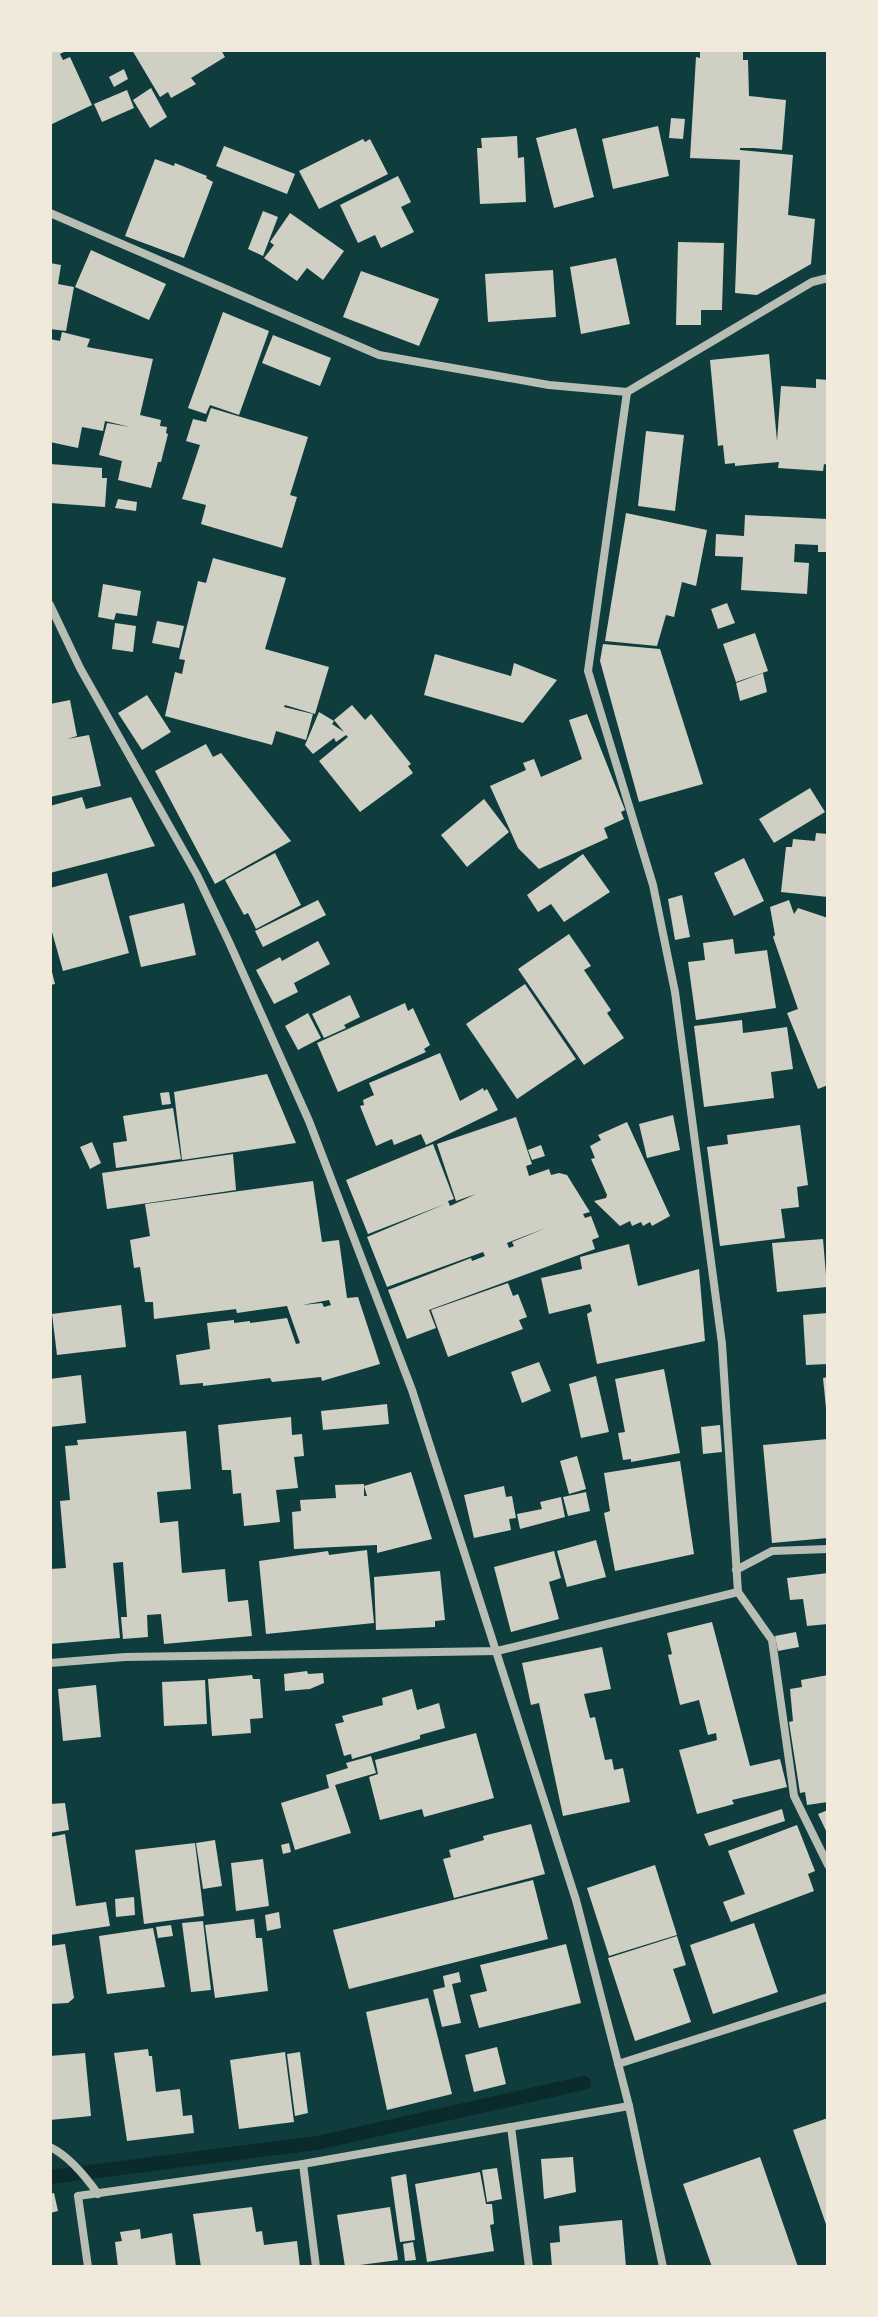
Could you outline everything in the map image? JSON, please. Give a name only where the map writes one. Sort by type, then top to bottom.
[{"type":"street","points":[[50,213],[379,355],[549,385],[627,392],[812,282],[828,278]]},
{"type":"street","points":[[627,392],[588,671],[653,885],[675,992],[722,1344],[738,1592],[772,1640],[794,1796],[828,1865]]},
{"type":"street","points":[[50,605],[80,668],[197,875],[309,1121],[412,1390],[576,1900],[629,2106],[663,2267]]},
{"type":"street","points":[[736,1570],[772,1551],[828,1549]]},
{"type":"street","points":[[50,1663],[125,1657],[497,1651],[738,1592]]},
{"type":"street","points":[[618,2064],[828,1997]]},
{"type":"street","points":[[88,2267],[78,2196],[303,2164],[629,2106]]},
{"type":"street","points":[[511,2127],[529,2267]]},
{"type":"street","points":[[50,2147],[89,2181],[98,2194]]},
{"type":"street","points":[[303,2164],[316,2267]]},
{"type":"building","points":[[50,50],[68,50],[60,54],[63,60],[70,57],[92,105],[50,125]]},
{"type":"building","points":[[132,50],[221,50],[225,57],[191,78],[196,84],[171,98],[168,92],[160,97]]},
{"type":"building","points":[[700,50],[743,50],[743,60],[748,60],[749,96],[786,100],[782,150],[740,150],[793,155],[788,215],[815,219],[811,264],[757,295],[735,293],[740,160],[690,158],[696,57],[700,58]]},
{"type":"building","points":[[124,69],[128,79],[114,87],[109,77]]},
{"type":"building","points":[[151,88],[167,117],[150,128],[133,100]]},
{"type":"building","points":[[127,90],[134,108],[102,122],[94,104]]},
{"type":"building","points":[[671,118],[685,119],[683,139],[669,138]]},
{"type":"building","points":[[658,126],[669,176],[613,189],[602,139]]},
{"type":"building","points":[[576,128],[594,197],[554,208],[536,138]]},
{"type":"building","points":[[517,136],[518,158],[524,157],[526,202],[480,204],[477,148],[482,148],[481,138]]},
{"type":"building","points":[[363,139],[365,142],[370,139],[388,174],[319,209],[299,171]]},
{"type":"building","points":[[224,146],[295,174],[287,194],[216,166]]},
{"type":"building","points":[[155,159],[174,166],[175,163],[207,176],[213,182],[184,258],[125,236]]},
{"type":"building","points":[[398,176],[411,202],[401,207],[414,232],[381,248],[375,235],[358,243],[340,205]]},
{"type":"building","points":[[263,211],[278,217],[263,256],[248,249]]},
{"type":"building","points":[[290,213],[344,251],[323,280],[307,268],[297,281],[264,258],[274,245],[270,242]]},
{"type":"building","points":[[678,242],[724,243],[722,310],[701,310],[701,325],[676,325]]},
{"type":"building","points":[[91,250],[166,284],[149,320],[75,287]]},
{"type":"building","points":[[616,258],[630,324],[581,334],[570,267]]},
{"type":"building","points":[[50,263],[61,265],[58,284],[74,287],[66,331],[50,329]]},
{"type":"building","points":[[553,270],[556,317],[488,322],[485,274]]},
{"type":"building","points":[[361,271],[439,299],[419,346],[343,317]]},
{"type":"building","points":[[223,312],[269,331],[239,415],[210,405],[206,414],[188,408]]},
{"type":"building","points":[[62,332],[90,339],[87,347],[153,359],[140,415],[161,420],[160,426],[167,427],[168,434],[151,488],[118,480],[122,461],[99,455],[107,423],[130,427],[105,421],[103,431],[82,427],[78,448],[50,442],[50,339],[60,341]]},
{"type":"building","points":[[273,335],[331,358],[320,386],[262,363]]},
{"type":"building","points":[[769,354],[777,441],[781,386],[816,388],[816,379],[828,380],[828,465],[824,464],[823,471],[778,468],[779,462],[725,464],[723,445],[718,446],[710,360]]},
{"type":"building","points":[[211,408],[308,437],[290,495],[297,497],[282,548],[201,524],[206,505],[182,499],[200,445],[186,441],[193,419],[206,422]]},
{"type":"building","points":[[646,431],[684,435],[675,511],[638,506]]},
{"type":"building","points":[[50,464],[102,468],[102,478],[107,478],[105,507],[50,503]]},
{"type":"building","points":[[118,499],[137,502],[136,511],[115,508]]},
{"type":"building","points":[[626,513],[707,530],[696,586],[682,582],[674,617],[666,615],[657,646],[605,641]]},
{"type":"building","points":[[745,515],[828,519],[828,552],[818,552],[818,545],[795,544],[794,562],[809,563],[807,594],[741,590],[743,557],[715,556],[716,534],[744,536]]},
{"type":"building","points":[[213,558],[286,578],[265,649],[329,667],[315,714],[284,707],[313,714],[306,740],[276,731],[272,745],[165,716],[175,672],[182,674],[185,660],[179,659],[198,581],[206,583]]},
{"type":"building","points":[[103,584],[141,591],[137,616],[116,613],[114,620],[98,617]]},
{"type":"building","points":[[727,603],[735,623],[718,629],[711,609]]},
{"type":"building","points":[[157,621],[184,626],[179,648],[152,643]]},
{"type":"building","points":[[115,623],[136,626],[133,652],[112,649]]},
{"type":"building","points":[[755,633],[768,671],[736,682],[723,644]]},
{"type":"building","points":[[603,644],[660,649],[703,784],[639,802],[600,661]]},
{"type":"building","points":[[435,654],[511,676],[514,663],[557,680],[523,723],[424,695]]},
{"type":"building","points":[[763,673],[767,692],[740,701],[736,683]]},
{"type":"building","points":[[147,695],[171,732],[142,750],[118,713]]},
{"type":"building","points":[[70,700],[77,736],[67,739],[89,735],[101,786],[50,797],[50,704]]},
{"type":"building","points":[[352,705],[365,720],[371,714],[411,764],[408,766],[413,773],[360,812],[319,761],[348,737],[346,735],[336,742],[334,738],[313,754],[305,745],[319,712],[344,732],[334,720]]},
{"type":"building","points":[[587,714],[625,810],[621,812],[624,819],[604,828],[608,838],[539,869],[518,848],[490,786],[526,770],[523,763],[534,759],[541,777],[582,759],[569,720]]},
{"type":"building","points":[[206,744],[213,757],[221,753],[291,841],[215,884],[155,771]]},
{"type":"building","points":[[810,788],[825,812],[774,843],[759,819]]},
{"type":"building","points":[[82,797],[86,809],[131,797],[155,846],[50,873],[50,806]]},
{"type":"building","points":[[484,799],[509,832],[467,867],[441,835]]},
{"type":"building","points":[[816,833],[828,834],[828,897],[781,892],[786,847],[792,847],[793,839],[815,841]]},
{"type":"building","points":[[275,853],[301,905],[256,929],[248,913],[244,915],[225,880]]},
{"type":"building","points":[[583,854],[610,892],[564,922],[551,904],[538,912],[527,895]]},
{"type":"building","points":[[744,858],[764,901],[734,916],[714,873]]},
{"type":"building","points":[[107,873],[129,953],[63,971],[50,925],[50,888]]},
{"type":"building","points":[[682,895],[690,937],[675,940],[668,899]]},
{"type":"building","points":[[318,900],[326,915],[263,947],[255,931]]},
{"type":"building","points":[[789,900],[794,914],[798,908],[828,918],[828,1085],[818,1089],[787,1013],[798,1009],[773,937],[770,907]]},
{"type":"building","points":[[184,903],[196,955],[141,967],[129,916]]},
{"type":"building","points":[[569,934],[591,966],[584,970],[611,1010],[607,1013],[624,1038],[584,1065],[518,969]]},
{"type":"building","points":[[733,939],[735,954],[767,950],[776,1008],[696,1020],[688,962],[705,960],[703,943]]},
{"type":"building","points":[[318,941],[330,964],[294,983],[298,992],[274,1004],[256,970],[280,957],[282,961]]},
{"type":"building","points":[[50,964],[55,984],[50,985]]},
{"type":"building","points":[[525,984],[576,1059],[517,1099],[466,1024]]},
{"type":"building","points":[[350,995],[360,1017],[344,1025],[346,1028],[324,1038],[312,1014]]},
{"type":"building","points":[[405,1003],[408,1011],[413,1008],[430,1045],[424,1049],[426,1052],[338,1092],[317,1043]]},
{"type":"building","points":[[308,1013],[321,1038],[298,1050],[285,1026]]},
{"type":"building","points":[[742,1020],[743,1033],[787,1027],[793,1069],[771,1072],[774,1098],[704,1107],[694,1026]]},
{"type":"building","points":[[440,1053],[460,1101],[483,1088],[484,1091],[487,1089],[498,1110],[426,1145],[421,1134],[394,1145],[392,1139],[376,1146],[360,1106],[364,1105],[363,1100],[374,1095],[369,1083]]},
{"type":"building","points":[[267,1074],[296,1143],[182,1160],[174,1092]]},
{"type":"building","points":[[169,1092],[171,1104],[162,1105],[160,1093]]},
{"type":"building","points":[[173,1108],[181,1159],[116,1168],[113,1143],[127,1141],[123,1116]]},
{"type":"building","points":[[673,1115],[680,1150],[647,1158],[639,1124]]},
{"type":"building","points":[[516,1117],[532,1164],[526,1166],[529,1176],[549,1169],[551,1175],[567,1175],[590,1212],[583,1214],[585,1218],[591,1216],[599,1237],[592,1240],[595,1249],[429,1310],[436,1328],[407,1339],[388,1290],[471,1258],[472,1261],[485,1256],[483,1252],[387,1287],[367,1237],[445,1204],[368,1234],[346,1180],[433,1144],[454,1199],[448,1201],[450,1206],[476,1194],[456,1201],[437,1144]],"holes":[[[546,1228],[512,1242],[514,1246],[509,1248],[507,1243]]]},
{"type":"building","points":[[627,1122],[670,1216],[652,1226],[650,1222],[643,1226],[641,1222],[632,1226],[630,1221],[620,1226],[594,1201],[607,1195],[591,1159],[595,1158],[590,1146],[601,1140],[598,1135]]},
{"type":"building","points":[[800,1125],[808,1185],[797,1187],[799,1207],[781,1209],[785,1238],[720,1246],[707,1147],[728,1144],[727,1135]]},
{"type":"building","points":[[92,1142],[101,1163],[90,1169],[80,1147]]},
{"type":"building","points":[[541,1145],[545,1156],[532,1160],[528,1150]]},
{"type":"building","points":[[233,1154],[236,1190],[107,1209],[102,1173]]},
{"type":"building","points":[[313,1181],[322,1242],[339,1240],[347,1298],[358,1297],[380,1364],[322,1381],[321,1377],[272,1382],[270,1378],[203,1386],[203,1383],[180,1385],[176,1355],[210,1349],[207,1323],[234,1320],[234,1323],[250,1323],[287,1318],[296,1344],[300,1343],[287,1306],[154,1319],[153,1302],[145,1302],[140,1267],[134,1268],[130,1240],[150,1236],[145,1204]],"holes":[[[329,1300],[331,1305],[324,1307],[322,1303],[302,1305]]]},
{"type":"building","points":[[823,1239],[827,1287],[777,1292],[772,1243]]},
{"type":"building","points":[[629,1244],[638,1286],[699,1269],[705,1341],[597,1364],[587,1314],[592,1311],[590,1304],[549,1314],[541,1278],[582,1269],[580,1257]]},
{"type":"building","points":[[508,1283],[513,1296],[518,1294],[527,1317],[519,1320],[523,1329],[448,1357],[431,1310]]},
{"type":"building","points":[[121,1305],[126,1347],[57,1355],[52,1314]]},
{"type":"building","points":[[828,1313],[828,1364],[806,1365],[803,1315]]},
{"type":"building","points":[[539,1362],[551,1391],[522,1403],[511,1372]]},
{"type":"building","points":[[664,1369],[680,1453],[631,1462],[631,1459],[623,1460],[618,1433],[625,1432],[615,1379]]},
{"type":"building","points":[[81,1375],[86,1423],[50,1427],[50,1379]]},
{"type":"building","points":[[596,1376],[609,1432],[581,1438],[569,1384]]},
{"type":"building","points":[[828,1377],[828,1408],[826,1408],[823,1378]]},
{"type":"building","points":[[387,1404],[389,1424],[323,1430],[321,1411]]},
{"type":"building","points":[[291,1417],[292,1435],[302,1434],[304,1456],[294,1457],[298,1488],[276,1490],[280,1522],[244,1526],[241,1493],[233,1494],[231,1470],[222,1470],[218,1425]]},
{"type":"building","points":[[720,1425],[722,1452],[703,1454],[701,1427]]},
{"type":"building","points":[[186,1431],[191,1489],[157,1492],[160,1523],[178,1521],[182,1573],[225,1569],[228,1602],[248,1600],[252,1636],[164,1644],[161,1614],[147,1615],[148,1637],[123,1639],[121,1617],[127,1617],[123,1562],[113,1563],[120,1638],[50,1644],[50,1569],[66,1568],[60,1501],[70,1500],[65,1446],[78,1445],[77,1440]]},
{"type":"building","points":[[828,1439],[828,1538],[772,1543],[763,1445]]},
{"type":"building","points":[[577,1456],[586,1489],[569,1494],[560,1461]]},
{"type":"building","points":[[680,1461],[694,1554],[615,1571],[604,1513],[610,1511],[604,1473]]},
{"type":"building","points":[[411,1472],[432,1539],[377,1553],[377,1545],[294,1549],[292,1512],[301,1511],[300,1500],[336,1498],[335,1485],[364,1486]]},
{"type":"building","points":[[504,1486],[506,1497],[512,1496],[516,1518],[509,1519],[511,1530],[474,1538],[464,1495]]},
{"type":"building","points":[[586,1492],[590,1511],[568,1516],[563,1497]]},
{"type":"building","points":[[561,1497],[565,1517],[520,1529],[517,1514],[542,1509],[540,1502]]},
{"type":"building","points":[[596,1540],[606,1577],[567,1587],[557,1551]]},
{"type":"building","points":[[367,1550],[374,1623],[266,1634],[259,1561],[328,1551],[329,1555]]},
{"type":"building","points":[[554,1551],[561,1578],[549,1582],[559,1619],[511,1632],[494,1567]]},
{"type":"building","points":[[440,1571],[445,1620],[435,1621],[435,1627],[376,1630],[374,1577]]},
{"type":"building","points":[[828,1573],[828,1624],[807,1626],[803,1599],[790,1600],[787,1578]]},
{"type":"building","points":[[712,1622],[750,1766],[780,1759],[787,1787],[732,1800],[734,1804],[697,1814],[679,1750],[717,1740],[716,1733],[708,1735],[699,1700],[680,1705],[668,1655],[672,1654],[667,1633]]},
{"type":"building","points":[[796,1632],[799,1647],[778,1651],[775,1636]]},
{"type":"building","points":[[602,1647],[611,1689],[584,1694],[590,1718],[595,1717],[605,1760],[612,1759],[614,1770],[623,1768],[630,1802],[563,1816],[539,1703],[531,1705],[522,1663]]},
{"type":"building","points":[[307,1671],[308,1674],[323,1673],[324,1683],[310,1689],[285,1691],[284,1674]]},
{"type":"building","points":[[252,1675],[253,1679],[260,1679],[263,1718],[250,1719],[251,1733],[212,1736],[208,1679]]},
{"type":"building","points":[[828,1675],[828,1802],[807,1805],[805,1792],[800,1793],[789,1722],[793,1721],[790,1689],[802,1687],[801,1680]]},
{"type":"building","points":[[205,1680],[207,1724],[164,1726],[162,1682]]},
{"type":"building","points":[[96,1685],[101,1737],[63,1741],[58,1689]]},
{"type":"building","points":[[412,1689],[417,1710],[439,1703],[445,1728],[420,1735],[420,1739],[352,1759],[351,1754],[344,1756],[335,1724],[344,1722],[342,1716],[383,1705],[382,1698]]},
{"type":"building","points":[[476,1733],[494,1798],[424,1817],[422,1809],[380,1820],[369,1777],[378,1774],[375,1760]]},
{"type":"building","points":[[371,1756],[376,1773],[335,1785],[351,1833],[295,1850],[281,1803],[329,1788],[326,1775],[348,1768],[346,1763]]},
{"type":"building","points":[[65,1803],[69,1830],[50,1833],[50,1804]]},
{"type":"building","points":[[782,1809],[785,1821],[709,1846],[704,1834]]},
{"type":"building","points":[[828,1810],[828,1835],[818,1814]]},
{"type":"building","points":[[531,1824],[545,1874],[454,1898],[443,1859],[451,1857],[449,1850],[484,1840],[483,1836]]},
{"type":"building","points":[[797,1825],[815,1871],[808,1874],[814,1891],[731,1922],[723,1902],[745,1894],[728,1851]]},
{"type":"building","points":[[65,1834],[76,1906],[106,1902],[110,1926],[50,1935],[50,1837]]},
{"type":"building","points":[[215,1840],[222,1886],[203,1889],[196,1843]]},
{"type":"building","points":[[195,1843],[204,1916],[144,1924],[135,1850]]},
{"type":"building","points":[[289,1843],[291,1852],[283,1854],[281,1845]]},
{"type":"building","points":[[263,1859],[269,1906],[236,1911],[231,1863]]},
{"type":"building","points":[[655,1865],[677,1935],[609,1956],[587,1888]]},
{"type":"building","points":[[533,1880],[548,1939],[349,1989],[333,1930]]},
{"type":"building","points":[[134,1897],[135,1915],[116,1917],[115,1899]]},
{"type":"building","points":[[279,1912],[281,1928],[267,1931],[265,1915]]},
{"type":"building","points":[[254,1919],[256,1938],[262,1938],[268,1991],[215,1998],[205,1925]]},
{"type":"building","points":[[203,1921],[211,1990],[191,1992],[182,1923]]},
{"type":"building","points":[[754,1923],[778,1992],[713,2014],[690,1945]]},
{"type":"building","points":[[171,1925],[173,1936],[158,1938],[156,1927]]},
{"type":"building","points":[[153,1928],[165,1987],[107,1994],[99,1936]]},
{"type":"building","points":[[677,1936],[686,1965],[673,1969],[691,2022],[635,2041],[608,1958]]},
{"type":"building","points":[[65,1944],[74,1998],[68,2003],[50,2004],[50,1946]]},
{"type":"building","points":[[566,1944],[581,2003],[479,2028],[470,1995],[487,1991],[480,1965]]},
{"type":"building","points":[[459,1972],[461,1982],[452,1984],[461,2023],[442,2027],[433,1990],[445,1987],[443,1976]]},
{"type":"building","points":[[428,1998],[452,2094],[387,2110],[366,2012]]},
{"type":"building","points":[[497,2047],[506,2084],[474,2092],[465,2055]]},
{"type":"building","points":[[148,2049],[149,2056],[152,2056],[156,2092],[180,2089],[183,2116],[192,2115],[194,2133],[127,2141],[114,2053]]},
{"type":"building","points":[[285,2052],[294,2122],[239,2129],[230,2060]]},
{"type":"building","points":[[300,2052],[308,2113],[295,2116],[287,2054]]},
{"type":"building","points":[[85,2053],[91,2116],[50,2120],[50,2056]]},
{"type":"building","points":[[828,2118],[828,2230],[793,2130]]},
{"type":"building","points":[[573,2157],[576,2192],[544,2199],[541,2159]]},
{"type":"building","points":[[760,2157],[798,2267],[712,2267],[683,2184]]},
{"type":"building","points":[[497,2168],[502,2199],[487,2202],[482,2170]]},
{"type":"building","points":[[480,2172],[486,2204],[492,2204],[494,2224],[490,2225],[494,2251],[427,2262],[415,2184]]},
{"type":"building","points":[[406,2174],[415,2240],[400,2242],[391,2177]]},
{"type":"building","points":[[54,2193],[58,2211],[50,2213],[50,2194]]},
{"type":"building","points":[[252,2207],[256,2232],[262,2231],[264,2245],[297,2241],[300,2267],[201,2267],[193,2214]]},
{"type":"building","points":[[390,2207],[398,2260],[345,2267],[337,2215]]},
{"type":"building","points":[[622,2220],[626,2267],[552,2267],[550,2243],[560,2242],[559,2226]]},
{"type":"building","points":[[140,2229],[141,2239],[172,2233],[176,2267],[118,2267],[115,2242],[122,2241],[120,2232]]},
{"type":"building","points":[[413,2242],[416,2260],[405,2261],[403,2244]]},
{"type":"waterway","points":[[50,2177],[317,2143],[584,2083]]}]
